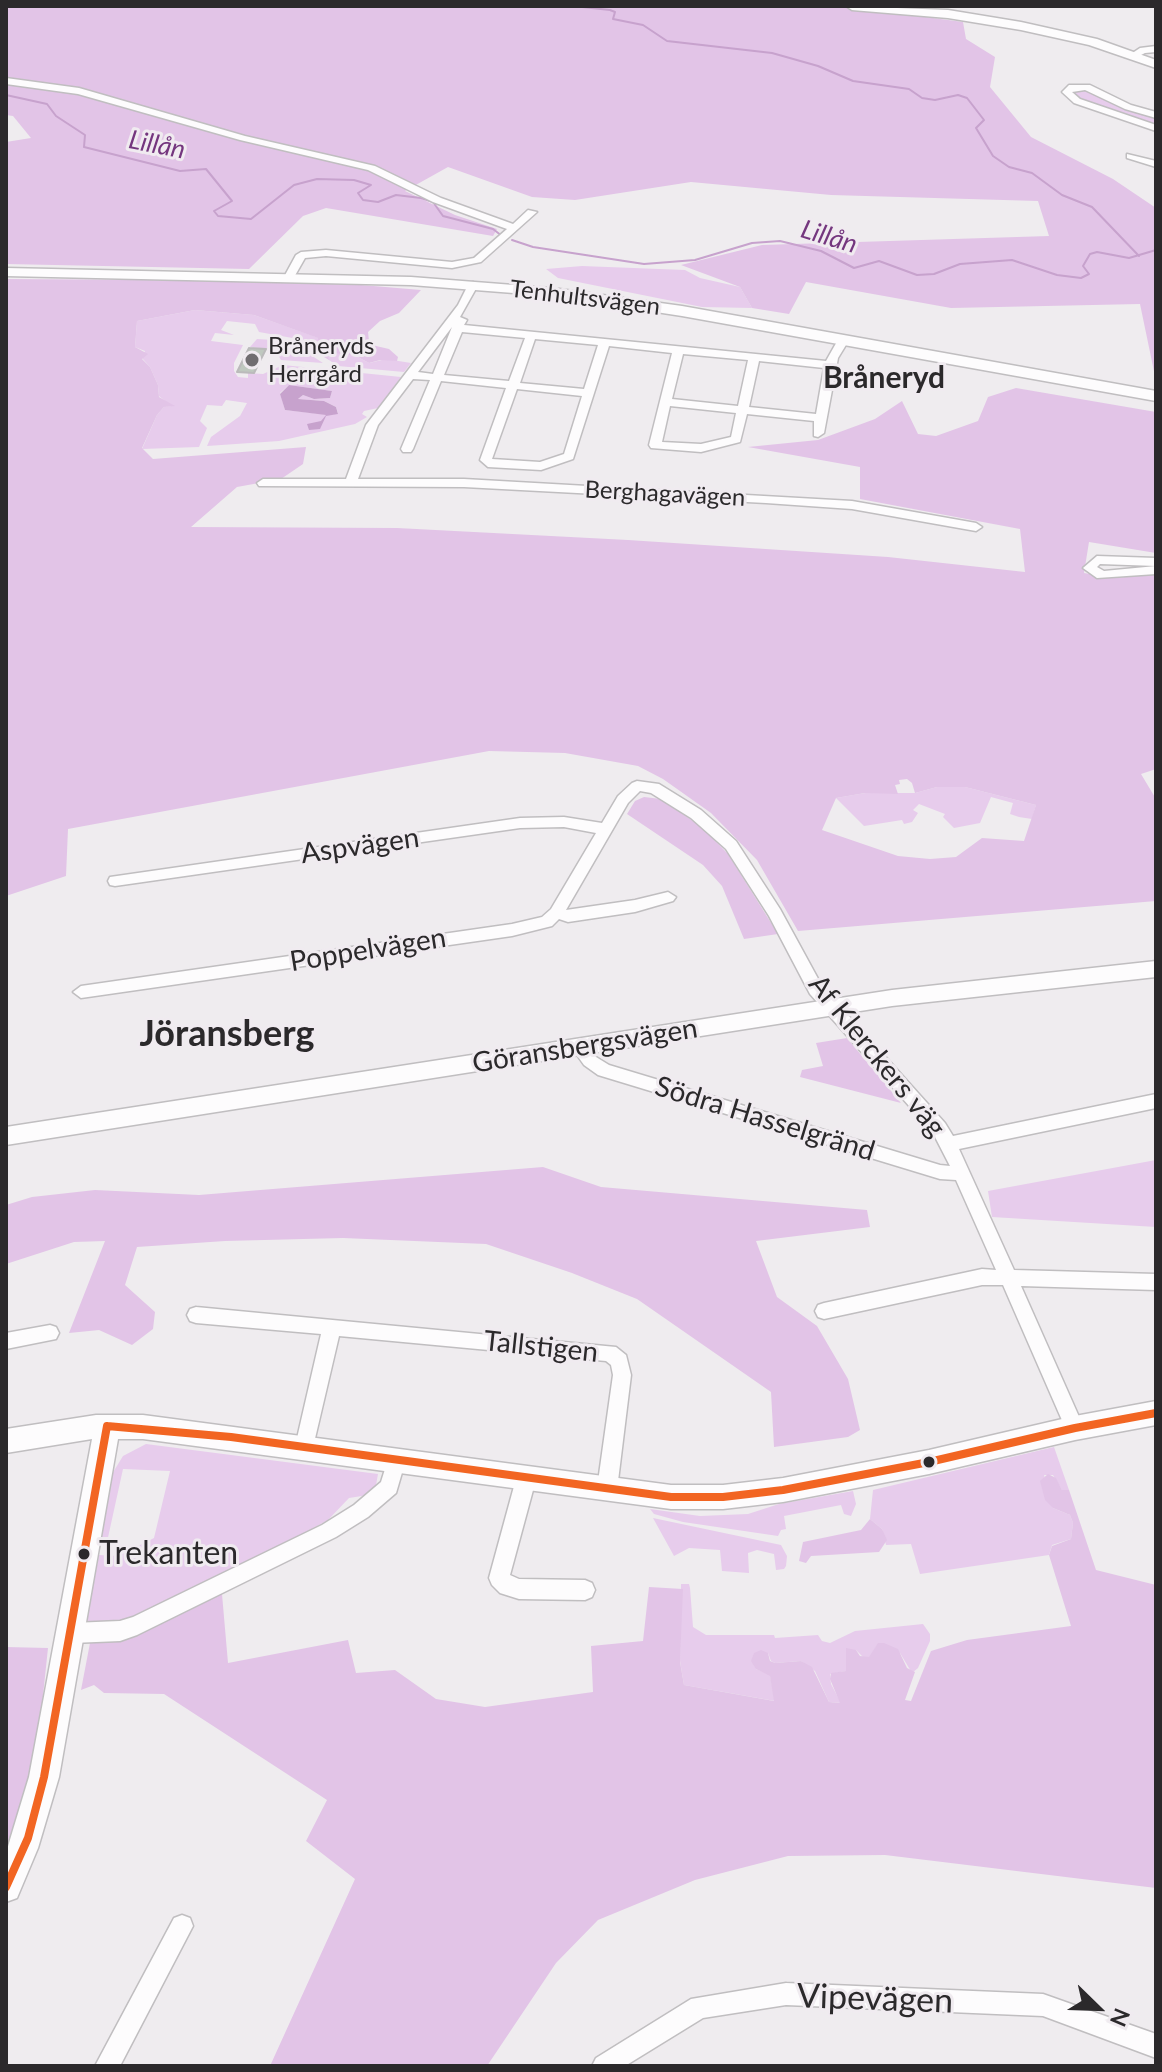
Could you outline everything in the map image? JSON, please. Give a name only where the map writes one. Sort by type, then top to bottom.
[{"type":"street","points":[[852,6],[998,22],[1082,39],[1156,64]]},
{"type":"street","points":[[1133,56],[1143,50],[1156,49]]},
{"type":"street","points":[[6,81],[71,89],[243,138],[371,168],[437,200],[515,228]]},
{"type":"street","points":[[1156,115],[1128,107],[1087,87],[1072,87],[1067,92],[1077,101],[1156,128]]},
{"type":"street","points":[[1130,156],[1156,164]]},
{"type":"street","points":[[289,277],[301,255],[326,253],[452,265],[477,260],[532,212]]},
{"type":"street","name":"Tenhultsvägen","points":[[6,272],[289,277],[473,285],[603,298],[1156,396]]},
{"type":"street","points":[[351,481],[372,425],[463,306],[473,285]]},
{"type":"street","points":[[407,449],[458,328],[463,306]]},
{"type":"street","points":[[458,328],[830,365]]},
{"type":"street","points":[[531,336],[486,460],[495,465],[541,466],[567,458],[604,343]]},
{"type":"street","points":[[818,433],[830,365],[843,340]]},
{"type":"street","points":[[678,350],[655,445],[701,448],[734,440],[754,359]]},
{"type":"street","points":[[412,375],[588,393]]},
{"type":"street","points":[[666,402],[822,418]]},
{"type":"street","name":"Berghagavägen","points":[[263,483],[464,483],[852,505],[976,527]]},
{"type":"street","points":[[1156,562],[1097,560],[1089,568],[1102,575],[1156,570]]},
{"type":"street","name":"Af Klerckers väg","points":[[604,829],[623,800],[637,786],[654,788],[696,814],[742,859],[816,990],[949,1144],[959,1173],[1009,1277],[1075,1428]]},
{"type":"street","name":"Aspvägen","points":[[115,881],[520,823],[564,822],[604,829]]},
{"type":"street","points":[[604,829],[556,913],[568,916],[635,906],[668,897]]},
{"type":"street","name":"Poppelvägen","points":[[81,992],[474,933],[512,930],[547,922],[556,913]]},
{"type":"street","name":"Göransbergsvägen","points":[[10,1136],[892,998],[1156,969]]},
{"type":"street","name":"Södra Hasselgränd","points":[[580,1047],[590,1061],[604,1070],[940,1172],[959,1173]]},
{"type":"street","points":[[949,1144],[1156,1101]]},
{"type":"street","points":[[824,1311],[982,1277],[1156,1282]]},
{"type":"street","name":"Tallstigen","points":[[196,1315],[610,1353],[620,1361],[622,1375],[607,1489]]},
{"type":"street","points":[[304,1447],[332,1328]]},
{"type":"street","points":[[6,1341],[50,1333]]},
{"type":"street","points":[[6,1441],[107,1426],[143,1427],[671,1497],[723,1497],[775,1491],[929,1462],[1075,1428],[1156,1413]]},
{"type":"street","points":[[6,1887],[31,1828],[72,1633],[107,1426]]},
{"type":"street","points":[[72,1633],[120,1631],[137,1625],[329,1531],[377,1499],[389,1487],[397,1459]]},
{"type":"street","points":[[526,1479],[499,1572],[501,1583],[519,1589],[585,1590]]},
{"type":"street","points":[[107,2066],[182,1926]]},
{"type":"street","name":"Vipevägen","points":[[604,2066],[699,2007],[786,1994],[1043,2005],[1156,2046]]},
{"type":"shaded area","points":[[6,6],[905,6],[903,14],[963,22],[966,39],[995,57],[990,87],[1031,137],[1113,179],[1156,208],[1156,381],[1140,304],[951,308],[806,282],[789,314],[752,308],[740,287],[681,265],[762,245],[1049,236],[1038,201],[831,195],[691,182],[575,200],[532,197],[448,167],[405,191],[455,215],[497,229],[493,236],[326,208],[303,216],[249,269],[6,264],[6,142],[31,138],[13,116],[6,115]]},
{"type":"shaded area","points":[[1084,89],[1156,117],[1156,126],[1073,98],[1073,90]]},
{"type":"shaded area","points":[[582,266],[685,270],[700,278],[740,287],[752,308],[702,307],[558,278],[546,269]]},
{"type":"shaded area","points":[[6,279],[314,281],[421,290],[399,313],[380,321],[368,332],[369,341],[389,349],[398,357],[397,361],[369,363],[356,356],[328,352],[329,360],[319,354],[318,338],[254,315],[195,310],[137,321],[135,347],[148,354],[142,359],[150,367],[158,385],[159,397],[175,406],[164,407],[157,415],[142,448],[153,459],[306,447],[303,464],[281,479],[237,487],[191,527],[397,528],[628,540],[888,557],[1025,572],[1020,529],[860,499],[860,467],[748,447],[818,440],[875,419],[902,401],[918,434],[936,436],[978,421],[988,397],[1016,388],[1156,412],[1156,553],[1089,542],[1084,573],[1114,578],[1156,574],[1156,769],[1141,774],[1156,799],[1156,901],[798,931],[757,860],[711,813],[663,779],[638,766],[565,753],[489,751],[68,829],[66,876],[6,896]],"holes":[[[907,779],[915,793],[937,787],[965,787],[1036,805],[1024,841],[982,838],[956,857],[930,859],[898,856],[822,830],[836,798],[865,793],[898,794],[895,785],[900,784],[899,780]]]},
{"type":"shaded area","points":[[195,310],[254,315],[319,338],[319,354],[298,339],[259,332],[255,324],[227,321],[221,330],[234,335],[215,333],[211,341],[243,345],[234,363],[238,377],[248,378],[248,373],[263,374],[283,365],[401,377],[378,408],[364,411],[362,414],[367,417],[355,424],[279,441],[207,446],[211,437],[240,416],[247,403],[226,400],[222,406],[207,405],[200,421],[207,428],[199,447],[142,449],[157,415],[164,407],[171,406],[159,396],[150,367],[142,358],[145,351],[135,347],[137,321]],"holes":[[[289,385],[332,391],[330,398],[314,399],[303,395],[298,399],[324,401],[336,407],[338,413],[331,415],[285,410],[280,393]]]},
{"type":"shaded area","points":[[257,339],[289,341],[323,363],[281,360],[275,350],[250,347]]},
{"type":"shaded area","points":[[327,351],[356,356],[369,363],[386,359],[411,363],[404,372],[338,366],[329,360]]},
{"type":"shaded area","points":[[289,385],[332,391],[330,398],[314,399],[303,395],[298,399],[324,401],[336,407],[338,414],[326,416],[320,429],[309,430],[307,424],[321,421],[326,415],[285,410],[280,394]]},
{"type":"shaded area","points":[[937,787],[965,787],[1036,805],[1032,819],[1019,817],[1010,814],[1013,803],[991,797],[980,823],[954,828],[943,817],[945,814],[919,804],[913,810],[918,813],[912,822],[904,824],[902,820],[864,826],[836,798],[865,793],[915,793]]},
{"type":"shaded area","points":[[644,797],[661,799],[703,828],[728,854],[778,934],[744,939],[722,886],[703,865],[627,814],[635,801]]},
{"type":"shaded area","points":[[847,1038],[901,1103],[800,1077],[802,1070],[823,1066],[816,1043]]},
{"type":"shaded area","points":[[1156,1160],[1156,1227],[992,1217],[988,1191]]},
{"type":"shaded area","points":[[543,1167],[601,1187],[867,1210],[870,1227],[756,1241],[777,1297],[817,1326],[848,1379],[860,1430],[848,1437],[774,1447],[771,1392],[637,1299],[486,1244],[343,1238],[137,1247],[125,1285],[155,1312],[153,1329],[132,1345],[99,1330],[69,1333],[105,1241],[74,1242],[6,1264],[6,1205],[32,1197],[95,1190],[199,1195]]},
{"type":"shaded area","points":[[146,1444],[378,1474],[375,1491],[349,1498],[328,1520],[257,1559],[130,1622],[86,1625],[99,1555],[118,1556],[154,1538],[170,1471],[123,1469],[107,1542],[100,1542],[112,1474],[123,1456]]},
{"type":"shaded area","points":[[1054,1447],[1069,1490],[1062,1490],[1053,1475],[1044,1475],[1053,1508],[1070,1515],[1073,1523],[1071,1539],[1052,1545],[1049,1555],[920,1574],[911,1544],[886,1545],[882,1529],[870,1519],[873,1490]]},
{"type":"shaded area","points":[[1048,1474],[1056,1478],[1062,1490],[1069,1490],[1096,1570],[1156,1585],[1156,1888],[885,1855],[788,1856],[695,1880],[598,1920],[556,1963],[487,2066],[270,2066],[355,1879],[306,1841],[327,1800],[164,1694],[104,1693],[94,1685],[81,1690],[90,1643],[141,1632],[222,1594],[228,1663],[348,1640],[356,1673],[395,1670],[436,1699],[485,1707],[593,1692],[591,1646],[643,1641],[649,1587],[683,1589],[680,1662],[684,1685],[774,1701],[770,1676],[756,1669],[751,1661],[754,1653],[761,1650],[768,1653],[770,1661],[775,1663],[801,1661],[812,1667],[829,1702],[840,1703],[830,1679],[831,1673],[846,1671],[846,1648],[869,1657],[878,1643],[884,1643],[898,1649],[907,1668],[915,1672],[905,1700],[911,1701],[931,1651],[967,1640],[1071,1626],[1049,1555],[1052,1546],[1071,1539],[1073,1523],[1070,1515],[1053,1508],[1045,1500],[1040,1481]]},
{"type":"shaded area","points":[[853,1491],[856,1504],[851,1516],[844,1514],[841,1505],[784,1516],[786,1529],[781,1530],[778,1536],[683,1522],[654,1514],[650,1509],[700,1516],[748,1514],[779,1504]]},
{"type":"shaded area","points":[[653,1518],[781,1545],[787,1556],[786,1566],[776,1570],[774,1554],[757,1550],[748,1553],[749,1573],[722,1571],[720,1550],[689,1548],[674,1556]]},
{"type":"shaded area","points":[[870,1519],[882,1529],[887,1540],[879,1552],[811,1556],[806,1563],[799,1561],[803,1542],[861,1530]]},
{"type":"shaded area","points":[[681,1584],[689,1584],[693,1627],[706,1635],[774,1635],[775,1638],[818,1635],[822,1641],[830,1643],[855,1631],[923,1624],[930,1634],[930,1641],[918,1668],[912,1673],[900,1653],[876,1647],[870,1657],[863,1657],[856,1650],[846,1671],[830,1674],[831,1684],[841,1703],[829,1702],[815,1671],[801,1661],[775,1663],[768,1653],[756,1669],[770,1675],[775,1701],[684,1685],[680,1661]]},
{"type":"shaded area","points":[[6,1647],[48,1648],[39,1733],[16,1831],[13,1840],[6,1841]]},
{"type":"building","name":"Bråneryds Herrgård","points":[[249,348],[266,349],[254,373],[237,372]]},
{"type":"waterway","points":[[573,6],[610,10],[615,12],[613,19],[643,25],[667,41],[772,53],[818,66],[853,81],[909,89],[922,98],[935,100],[958,95],[967,98],[984,120],[976,128],[993,156],[1009,167],[1032,173],[1062,195],[1092,207],[1138,255]]},
{"type":"waterway","name":"Lillån","points":[[6,95],[47,104],[56,116],[85,135],[84,147],[180,171],[206,169],[232,201],[214,211],[218,216],[251,219],[294,185],[317,179],[354,180],[371,185],[358,193],[363,200],[378,202],[396,195],[421,198],[433,202],[443,216],[493,229],[502,236]]},
{"type":"waterway","name":"Lillån","points":[[512,240],[533,247],[644,264],[695,260],[752,243],[780,241],[821,251],[854,268],[879,261],[917,275],[934,274],[960,264],[1012,260],[1057,275],[1081,278],[1089,274],[1083,266],[1090,254],[1097,252],[1129,258],[1138,255]]},
{"type":"waterway","name":"Lillån","points":[[1138,255],[1156,250]]},
{"type":"transit line","points":[[107,1426],[231,1437],[671,1497],[723,1497],[783,1490],[929,1462],[1075,1428],[1156,1413]]},
{"type":"transit line","points":[[6,1887],[28,1838],[44,1777],[107,1426]]},
{"type":"place","name":"Bråneryds Herrgård","points":[[252,360]]},
{"type":"place","name":"Trekanten","points":[[84,1554]]},
{"type":"district","name":"Bråneryd","points":[[884,378]]},
{"type":"district","name":"Jöransberg","points":[[227,1034]]}]
